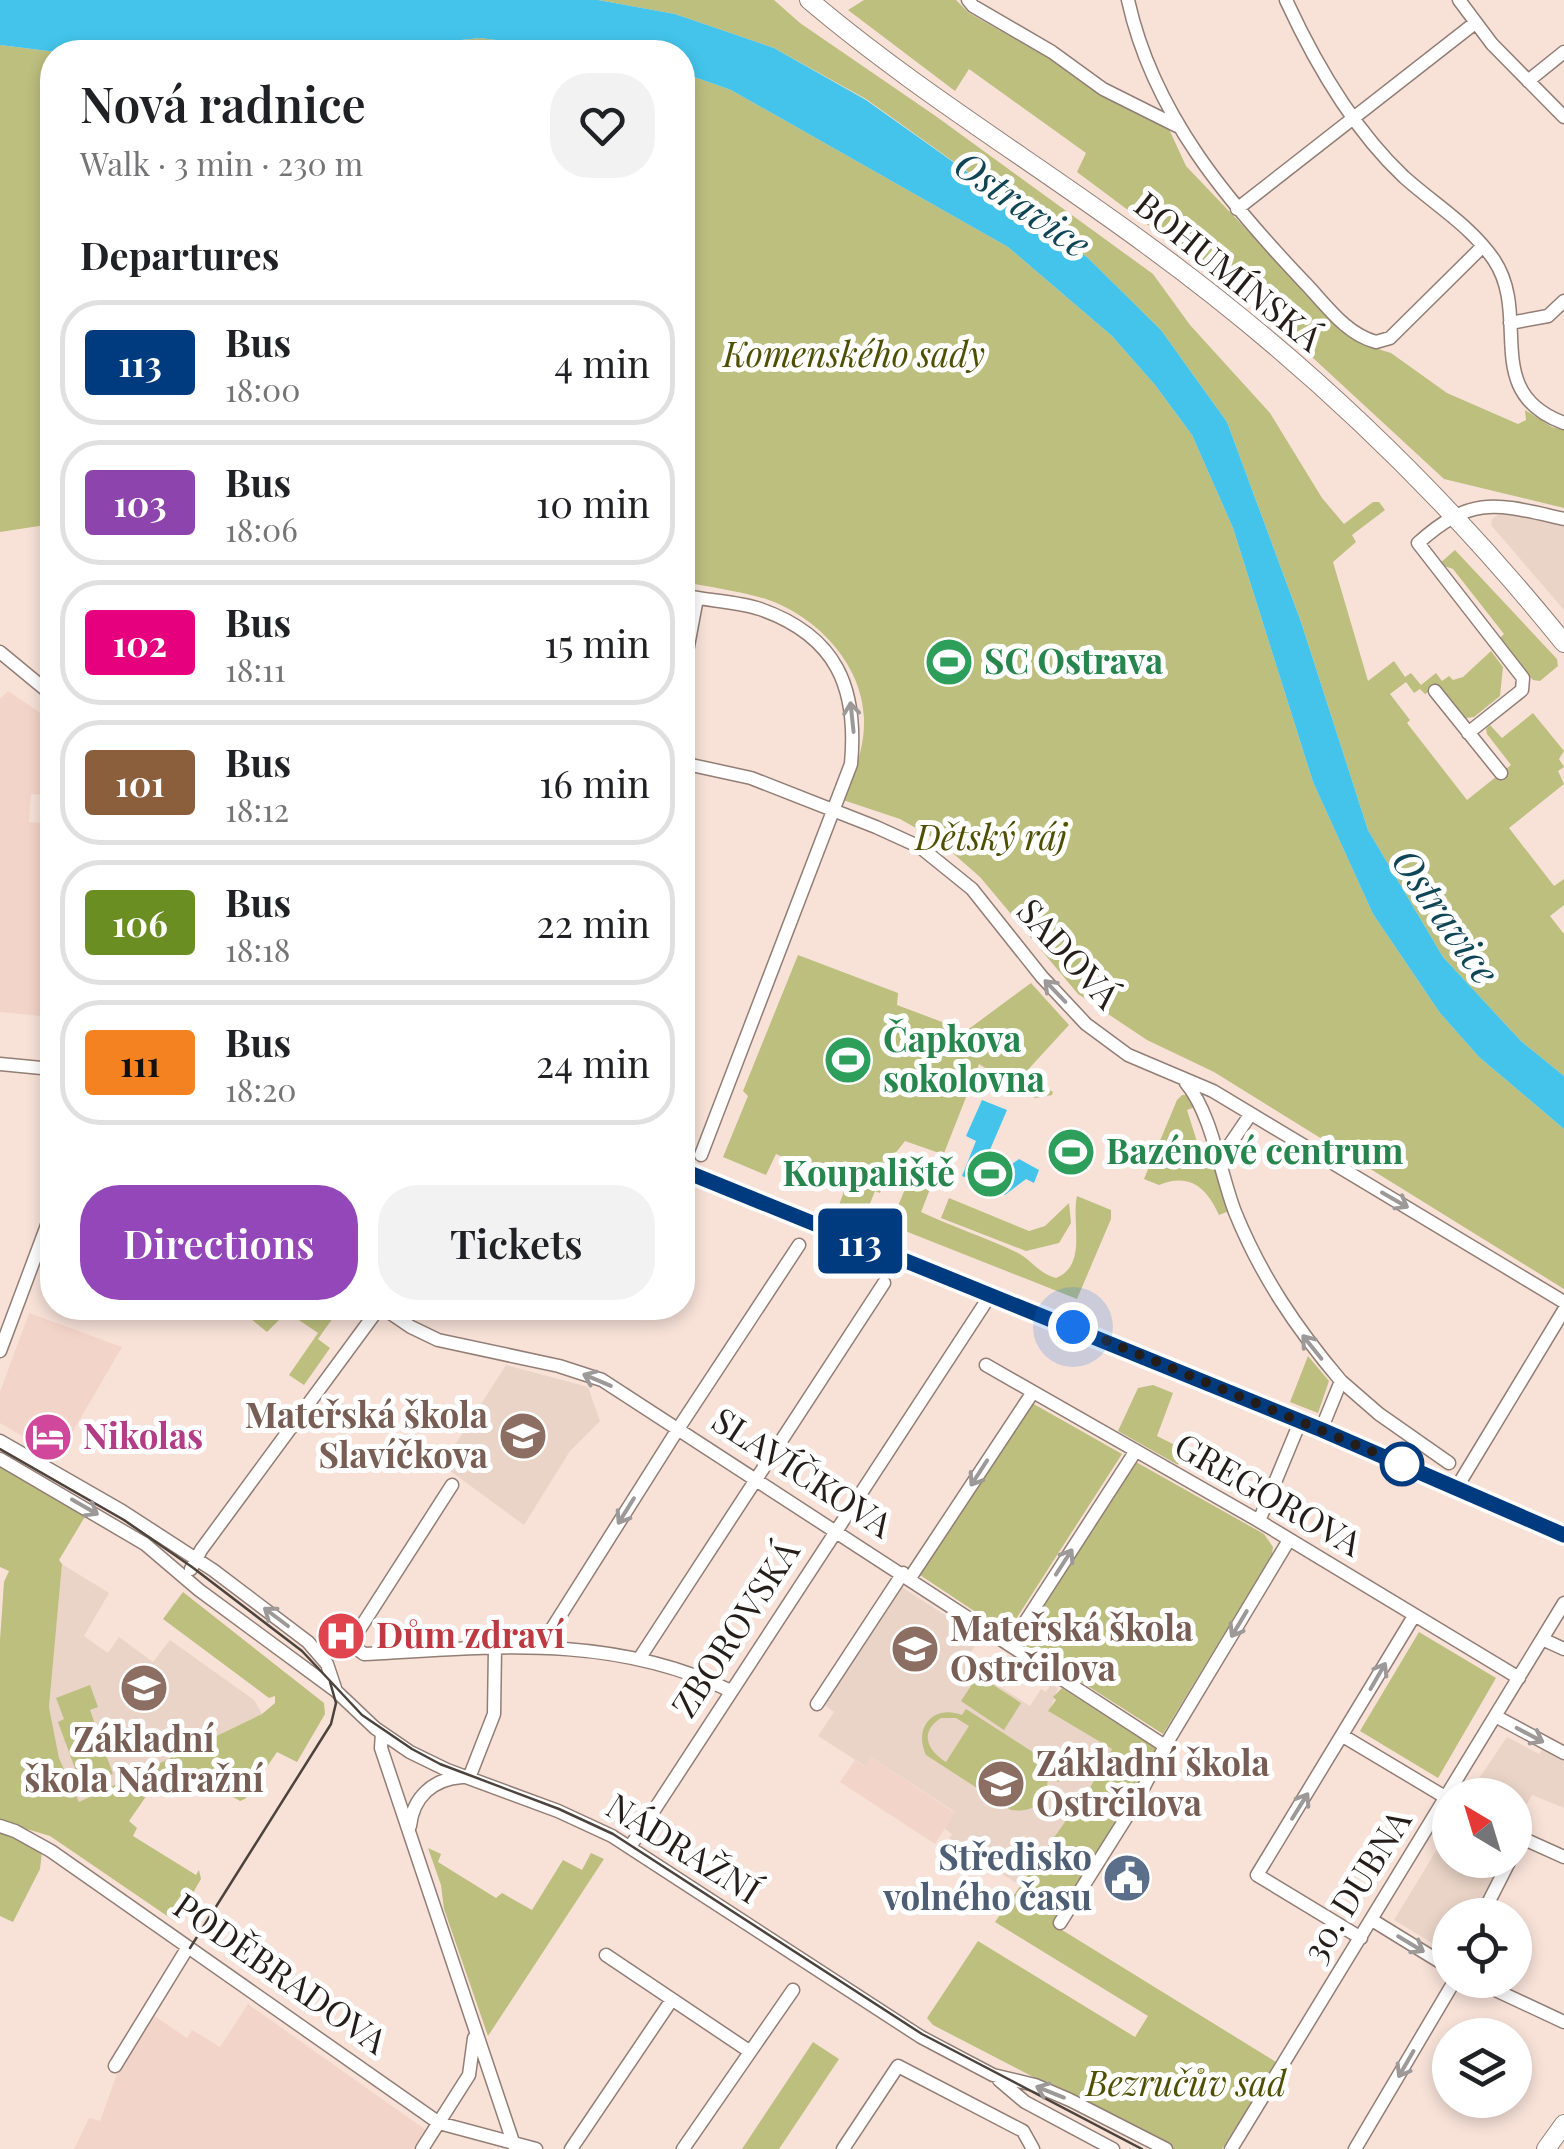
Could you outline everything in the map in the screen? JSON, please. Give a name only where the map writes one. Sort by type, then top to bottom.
[{"type":"main road","name":"BOHUMÍNSKÁ","points":[[809,0],[897,68],[1204,288],[1340,404],[1454,516],[1564,643]]},
{"type":"main road","points":[[1546,2149],[1564,2124]]},
{"type":"street","points":[[1128,0],[1139,41],[1178,126],[1237,209],[1348,330],[1376,342],[1401,330],[1483,246]]},
{"type":"street","points":[[1286,0],[1354,118],[1402,175],[1483,246],[1501,273],[1517,384],[1536,408],[1564,423]]},
{"type":"street","points":[[1458,0],[1564,117]]},
{"type":"street","points":[[974,2],[1103,89],[1178,126]]},
{"type":"street","points":[[1237,209],[1475,23]]},
{"type":"street","points":[[1528,81],[1564,52]]},
{"type":"street","points":[[1510,323],[1548,316],[1564,301]]},
{"type":"street","points":[[1468,733],[1522,690],[1522,678],[1418,543],[1454,516],[1489,505],[1564,519]]},
{"type":"street","points":[[695,597],[758,608],[798,626],[836,666],[848,690],[854,726],[851,764],[701,1155]]},
{"type":"street","points":[[0,652],[40,685]]},
{"type":"street","points":[[1436,691],[1500,773]]},
{"type":"street","name":"SADOVÁ","points":[[695,767],[751,778],[920,847],[972,889],[1042,977],[1086,1024],[1128,1055],[1213,1091],[1564,1302]]},
{"type":"street","points":[[0,1064],[40,1068]]},
{"type":"street","points":[[1182,1080],[1196,1096],[1255,1258],[1281,1305],[1341,1380],[1413,1440],[1449,1463]]},
{"type":"street","points":[[1218,1162],[1250,1115]]},
{"type":"street","points":[[695,1175],[1322,1430],[1564,1535]]},
{"type":"street","points":[[0,1351],[40,1244]]},
{"type":"street","points":[[541,1646],[799,1245]]},
{"type":"street","points":[[639,1659],[884,1282]]},
{"type":"street","name":"ZBOROVSKÁ","points":[[630,1846],[991,1294]]},
{"type":"street","points":[[1457,1488],[1564,1310]]},
{"type":"street","points":[[193,1564],[372,1320]]},
{"type":"street","name":"SLAVÍČKOVA","points":[[399,1320],[438,1340],[602,1380],[1165,1746]]},
{"type":"street","name":"GREGOROVA","points":[[986,1365],[1259,1521],[1519,1678]]},
{"type":"street","points":[[1322,1430],[1341,1380]]},
{"type":"street","points":[[817,1704],[1033,1392]]},
{"type":"street","points":[[1259,1521],[1300,1422]]},
{"type":"street","name":"NÁDRAŽNÍ","points":[[0,1441],[122,1511],[308,1642],[327,1664],[336,1690]]},
{"type":"street","points":[[1011,1644],[1135,1452]]},
{"type":"street","name":"NÁDRAŽNÍ","points":[[0,1459],[145,1544],[199,1590],[336,1690],[360,1716],[424,1760],[558,1811],[630,1846],[901,2025],[993,2075],[1025,2102],[1113,2149]]},
{"type":"street","points":[[452,1485],[350,1644],[364,1654],[541,1646],[639,1659],[691,1672],[731,1691]]},
{"type":"street","points":[[1060,1923],[1290,1540]]},
{"type":"street","name":"30. DUBNA","points":[[1461,1778],[1564,1603]]},
{"type":"street","points":[[1360,1938],[1257,1875],[1414,1616]]},
{"type":"street","points":[[1542,1639],[1564,1649]]},
{"type":"street","points":[[410,1834],[413,1810],[427,1790],[447,1779],[469,1778],[494,1714],[495,1648]]},
{"type":"street","points":[[1497,1717],[1564,1753]]},
{"type":"street","points":[[382,1733],[381,1748],[514,2146]]},
{"type":"street","points":[[1343,1736],[1432,1789]]},
{"type":"street","name":"PODĚBRADOVA","points":[[0,1826],[51,1851],[439,2123],[536,2149]]},
{"type":"street","name":"30. DUBNA","points":[[1232,2149],[1432,1826]]},
{"type":"street","points":[[1532,1846],[1564,1857]]},
{"type":"street","points":[[1372,1920],[1432,1957]]},
{"type":"street","points":[[114,2066],[188,1947]]},
{"type":"street","points":[[606,1955],[749,2052]]},
{"type":"street","points":[[683,2149],[794,1990]]},
{"type":"street","points":[[1355,2149],[1445,1998]]},
{"type":"street","points":[[1512,1998],[1564,2022]]},
{"type":"street","points":[[571,2149],[671,2000]]},
{"type":"street","points":[[422,2149],[472,2070],[474,2025]]},
{"type":"street","points":[[843,2149],[898,2066],[1023,2131],[1033,2149]]},
{"type":"street","name":"NÁDRAŽNÍ","points":[[993,2075],[1052,2092],[1166,2149]]},
{"type":"shaded area","points":[[1502,512],[1564,527],[1564,610],[1491,525],[1492,519]]},
{"type":"shaded area","points":[[8,691],[40,713],[40,795],[31,794],[29,822],[40,823],[40,1016],[0,1012],[0,699]]},
{"type":"shaded area","points":[[29,1313],[122,1347],[58,1457],[0,1423],[0,1392]]},
{"type":"shaded area","name":"Mateřská škola Slavíčkova","points":[[506,1365],[588,1387],[600,1421],[570,1451],[524,1525],[442,1465]]},
{"type":"shaded area","name":"Základní škola Nádražní","points":[[62,1564],[109,1593],[84,1636],[108,1653],[119,1637],[153,1662],[170,1640],[254,1700],[262,1714],[79,1802],[59,1758],[49,1707]]},
{"type":"shaded area","name":"Základní škola Ostrčilova","points":[[899,1585],[980,1638],[964,1663],[1030,1706],[1041,1689],[1046,1692],[1052,1683],[1058,1689],[1049,1712],[1112,1749],[1076,1811],[1022,1887],[949,1839],[952,1834],[945,1829],[955,1812],[871,1757],[865,1766],[818,1736],[834,1712],[826,1706],[825,1698]]},
{"type":"shaded area","points":[[1507,1737],[1539,1754],[1543,1748],[1564,1759],[1564,1808],[1532,1795],[1532,1778],[1480,1777]]},
{"type":"shaded area","points":[[871,1757],[955,1813],[935,1844],[840,1782],[855,1760],[864,1766]]},
{"type":"shaded area","points":[[1432,1858],[1432,1878],[1494,1878],[1484,1898],[1432,1898],[1432,1943],[1394,1920]]},
{"type":"shaded area","points":[[248,2004],[426,2130],[413,2149],[74,2149],[89,2118],[100,2121],[118,2071],[153,2015],[187,2038],[192,2030],[220,2047]]},
{"type":"green space","points":[[598,0],[774,0],[800,23],[1153,274],[1190,325],[1270,413],[1322,498],[1344,524],[1373,502],[1379,502],[1385,510],[1352,535],[1356,542],[1333,562],[1368,681],[1394,661],[1405,677],[1411,673],[1421,685],[1436,673],[1442,681],[1449,676],[1453,680],[1463,677],[1491,651],[1503,667],[1500,696],[1474,717],[1466,718],[1440,686],[1425,694],[1420,689],[1414,693],[1406,682],[1390,694],[1410,720],[1407,723],[1467,800],[1511,765],[1487,734],[1490,725],[1502,738],[1533,713],[1564,751],[1559,759],[1564,767],[1558,771],[1564,784],[1509,828],[1554,886],[1564,879],[1564,905],[1550,916],[1564,934],[1564,1076],[1521,1041],[1443,957],[1368,830],[1301,622],[1227,422],[1161,330],[1087,257],[866,99],[774,48],[675,14]]},
{"type":"green space","points":[[864,0],[956,0],[969,13],[1101,93],[1168,127],[1186,166],[1346,334],[1391,353],[1447,393],[1518,424],[1526,420],[1525,410],[1564,430],[1564,508],[1444,479],[1227,284],[1077,172],[1086,153],[969,69],[955,91],[848,10]]},
{"type":"green space","points":[[0,45],[40,50],[40,526],[0,532]]},
{"type":"green space","name":"Komenského sady","points":[[695,77],[731,90],[1008,247],[1112,336],[1192,435],[1233,528],[1313,782],[1373,914],[1440,1013],[1479,1057],[1564,1129],[1564,1289],[1214,1072],[1147,1040],[1078,994],[980,877],[939,841],[900,819],[843,800],[855,771],[864,729],[855,679],[833,644],[802,617],[766,599],[695,584]]},
{"type":"green space","points":[[1455,550],[1557,659],[1558,666],[1540,681],[1533,680],[1499,639],[1504,634],[1453,569],[1439,564]]},
{"type":"green space","name":"Čapkova sokolovna","points":[[798,955],[898,993],[897,1005],[966,1031],[1031,983],[1069,1025],[1024,1074],[1052,1095],[1035,1098],[979,1064],[921,1212],[1016,1252],[1056,1278],[1066,1272],[1075,1253],[1077,1196],[1111,1210],[1111,1219],[1077,1299],[890,1225],[908,1182],[927,1189],[942,1154],[905,1141],[886,1165],[880,1193],[875,1191],[865,1216],[839,1205],[846,1186],[776,1154],[766,1175],[723,1157],[748,1096],[743,1091]]},
{"type":"green space","points":[[1182,1095],[1188,1095],[1195,1107],[1187,1110],[1205,1167],[1215,1165],[1229,1211],[1219,1215],[1209,1197],[1196,1185],[1180,1180],[1159,1185],[1144,1179]]},
{"type":"green space","points":[[949,1198],[1029,1231],[1045,1226],[1069,1203],[1071,1223],[1059,1243],[1026,1251],[941,1218]]},
{"type":"green space","points":[[252,1320],[279,1320],[267,1332]]},
{"type":"green space","points":[[299,1320],[331,1320],[318,1339],[330,1348],[304,1385],[289,1375],[318,1333]]},
{"type":"green space","points":[[1308,1356],[1329,1381],[1318,1413],[1290,1402]]},
{"type":"green space","points":[[1153,1385],[1173,1393],[1157,1436],[1185,1450],[1178,1465],[1118,1431],[1138,1388]]},
{"type":"green space","points":[[1032,1403],[1122,1454],[1007,1633],[920,1575]]},
{"type":"green space","points":[[1136,1462],[1264,1534],[1273,1547],[1272,1555],[1163,1734],[1019,1642]]},
{"type":"green space","points":[[0,1466],[86,1515],[59,1560],[62,1564],[49,1707],[59,1758],[79,1802],[262,1714],[275,1703],[275,1696],[269,1698],[163,1619],[183,1592],[324,1703],[325,1714],[297,1762],[277,1752],[245,1799],[240,1801],[220,1789],[175,1789],[158,1779],[129,1821],[137,1828],[133,1836],[196,1875],[199,1870],[201,1879],[176,1922],[50,1836],[0,1821],[0,1640],[4,1582],[9,1571],[0,1567]]},
{"type":"green space","points":[[1419,1632],[1496,1678],[1438,1778],[1360,1731]]},
{"type":"green space","points":[[978,1675],[1021,1703],[1004,1730],[961,1701]]},
{"type":"green space","points":[[90,1685],[98,1707],[90,1710],[113,1774],[81,1785],[58,1722],[64,1719],[56,1698]]},
{"type":"green space","name":"Bezručův sad","points":[[1062,1688],[1157,1749],[1126,1810],[1054,1925],[1276,2062],[1222,2149],[1172,2149],[933,2025],[927,2018],[978,1941],[1135,2037],[1148,2016],[995,1922],[1074,1809],[1077,1810],[1112,1749],[1048,1711],[1056,1700],[1053,1697]]},
{"type":"green space","points":[[966,1709],[1064,1772],[1058,1782],[1047,1776],[1046,1792],[1039,1803],[1011,1810],[926,1755],[922,1735],[929,1720],[943,1713],[962,1715]],"holes":[[[941,1718],[956,1718],[969,1726],[946,1762],[934,1752],[928,1735]]]},
{"type":"green space","points":[[0,1832],[42,1852],[40,1869],[13,1922],[0,1916]]},
{"type":"green space","points":[[428,1848],[441,1854],[438,1862],[496,1898],[502,1893],[532,1910],[563,1860],[582,1870],[591,1853],[604,1859],[488,2036],[444,1909],[441,1885]]},
{"type":"green space","points":[[813,2042],[839,2059],[779,2149],[742,2149]]},
{"type":"water","points":[[0,0],[598,0],[675,14],[774,48],[866,100],[1087,257],[1161,330],[1227,422],[1301,622],[1368,830],[1443,957],[1521,1041],[1564,1076],[1564,1129],[1479,1057],[1440,1013],[1373,914],[1313,782],[1233,528],[1192,435],[1112,336],[1008,247],[731,90],[695,77],[695,40],[40,40],[40,50],[0,45]]},
{"type":"water","points":[[982,1100],[1007,1110],[986,1159],[1012,1164],[1019,1159],[1039,1170],[1034,1183],[1026,1179],[1005,1195],[962,1176],[976,1141],[966,1136]]},
{"type":"tram line","points":[[0,1449],[124,1520],[192,1567],[302,1651],[362,1715],[412,1749],[613,1834],[922,2034],[1142,2149]]},
{"type":"tram line","points":[[190,1948],[331,1724],[336,1703],[330,1682]]},
{"type":"bus line","name":"113","points":[[695,1175],[1322,1430],[1564,1535]]},
{"type":"place","name":"SC Ostrava","points":[[949,662]]},
{"type":"place","name":"Čapkova sokolovna","points":[[848,1060]]},
{"type":"place","name":"Bazénové centrum","points":[[1071,1152]]},
{"type":"place","name":"Koupaliště","points":[[990,1174]]},
{"type":"place","name":"Mateřská škola Slavíčkova","points":[[523,1436]]},
{"type":"place","name":"Nikolas","points":[[48,1437]]},
{"type":"place","name":"Dům zdraví","points":[[341,1636]]},
{"type":"place","name":"Mateřská škola Ostrčilova","points":[[915,1649]]},
{"type":"place","name":"Základní škola Nádražní","points":[[144,1688]]},
{"type":"place","name":"Základní škola Ostrčilova","points":[[1001,1784]]},
{"type":"place","name":"Středisko volného času","points":[[1127,1878]]},
{"type":"route","points":[[1073,1327],[1402,1464]]},
{"type":"water label","name":"Ostravice","points":[[1022,205]]},
{"type":"water label","name":"Ostravice","points":[[1445,917]]},
{"type":"park label","name":"Dětský ráj","points":[[991,838]]}]
